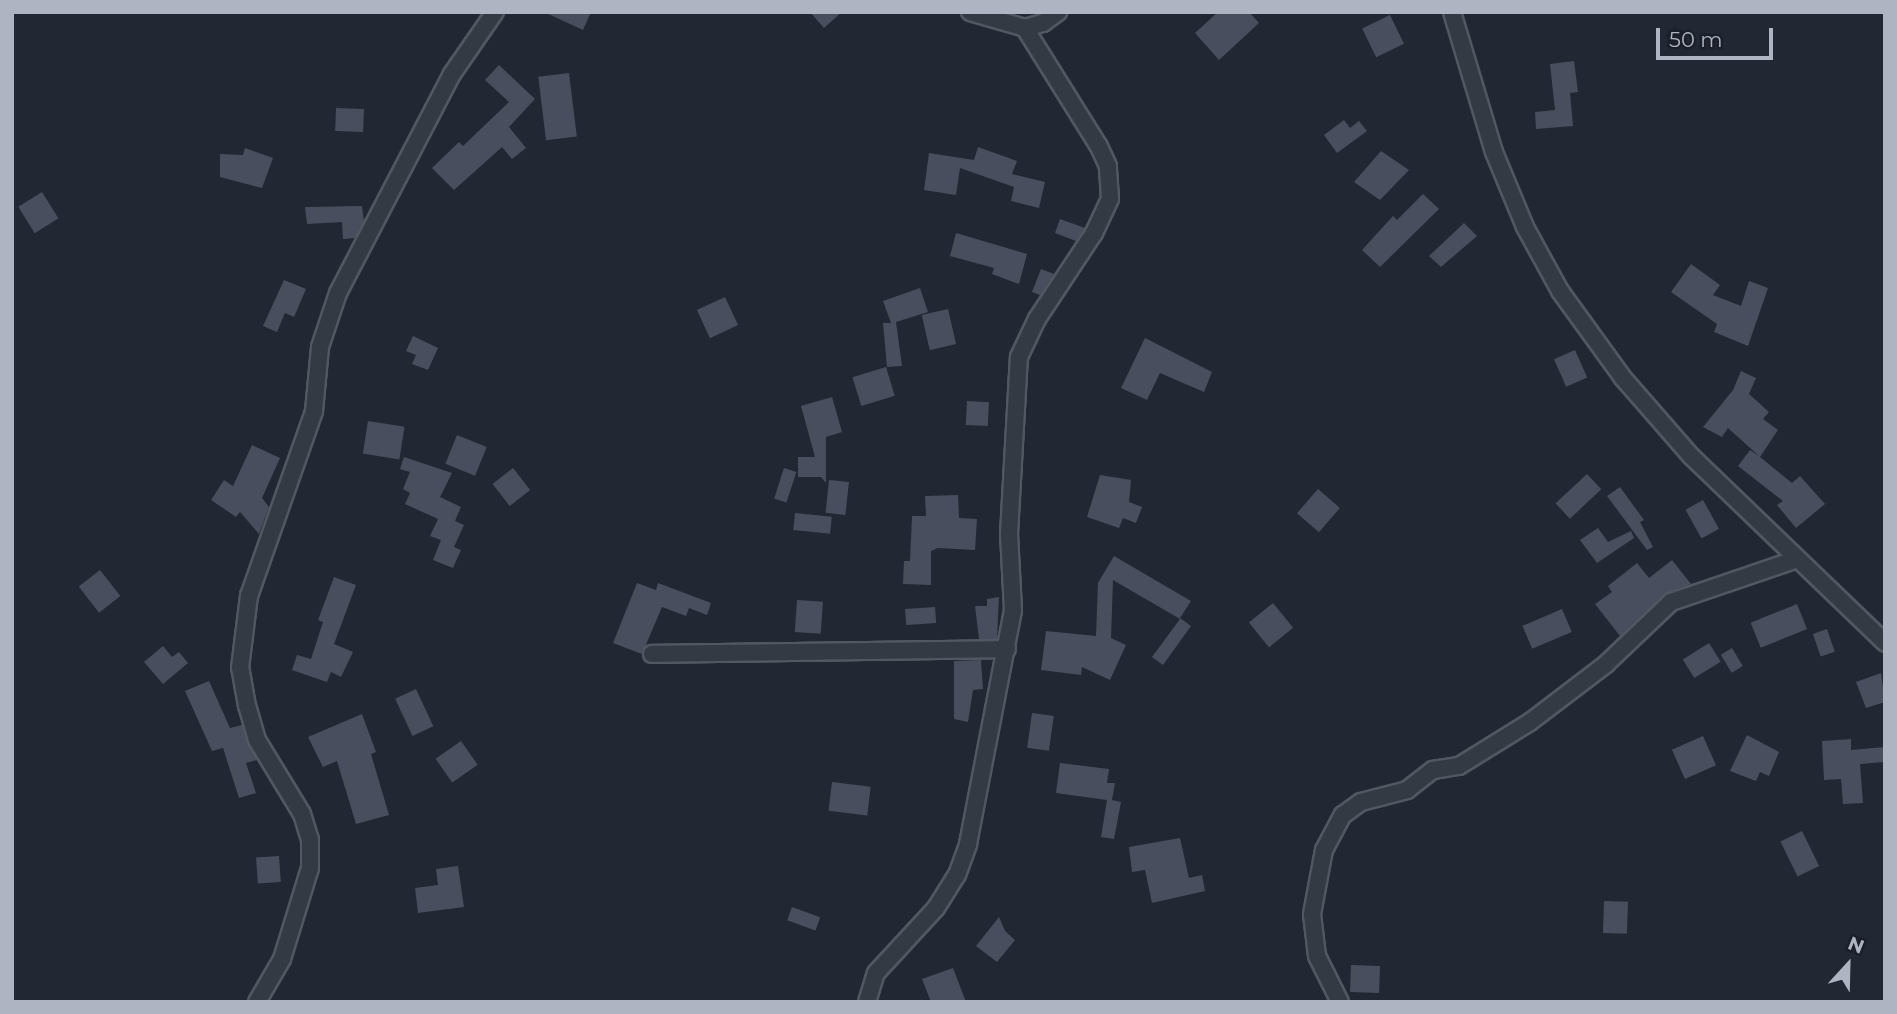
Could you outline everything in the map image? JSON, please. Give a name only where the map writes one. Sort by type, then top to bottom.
[{"type":"street","points":[[257,1002],[282,959],[310,868],[310,840],[302,814],[257,740],[247,706],[240,668],[248,596],[314,411],[320,348],[338,293],[452,74],[495,12]]},
{"type":"street","points":[[970,12],[1025,28],[1043,23],[1058,12]]},
{"type":"street","points":[[1452,12],[1494,152],[1525,227],[1560,291],[1623,378],[1657,417],[1797,559],[1885,643]]},
{"type":"street","points":[[867,1002],[876,973],[936,908],[957,876],[1007,649],[1013,610],[1009,534],[1019,357],[1037,318],[1094,233],[1110,198],[1108,166],[1098,145],[1025,28]]},
{"type":"street","points":[[1340,1002],[1317,956],[1312,914],[1324,850],[1343,814],[1361,802],[1407,790],[1433,770],[1459,766],[1530,722],[1606,664],[1671,602],[1797,559]]},
{"type":"street","points":[[652,653],[1007,649]]},
{"type":"building","points":[[544,12],[591,12],[583,30]]},
{"type":"building","points":[[810,12],[842,12],[824,28]]},
{"type":"building","points":[[1218,12],[1249,12],[1259,23],[1219,60],[1195,33]]},
{"type":"building","points":[[1390,15],[1404,44],[1376,57],[1362,29]]},
{"type":"building","points":[[1574,61],[1578,92],[1570,93],[1573,126],[1536,129],[1535,112],[1555,110],[1550,64]]},
{"type":"building","points":[[499,65],[535,99],[509,127],[526,148],[512,159],[502,147],[454,190],[432,168],[459,142],[463,146],[509,102],[485,80]]},
{"type":"building","points":[[569,73],[577,137],[546,140],[538,77]]},
{"type":"building","points":[[336,108],[364,109],[363,132],[335,131]]},
{"type":"building","points":[[1344,120],[1350,128],[1359,121],[1367,131],[1337,153],[1324,135]]},
{"type":"building","points":[[978,147],[1017,161],[1012,174],[1045,182],[1039,208],[1011,201],[1014,187],[960,168],[956,195],[924,190],[929,153],[974,160]]},
{"type":"building","points":[[245,148],[273,158],[262,188],[220,177],[220,154],[243,155]]},
{"type":"building","points":[[1381,151],[1409,170],[1380,200],[1354,182]]},
{"type":"building","points":[[42,192],[58,218],[35,233],[18,207]]},
{"type":"building","points":[[1423,194],[1439,209],[1380,267],[1362,250],[1393,216],[1397,220]]},
{"type":"building","points":[[362,206],[364,221],[355,238],[343,239],[342,222],[307,224],[305,207]]},
{"type":"building","points":[[1060,219],[1085,228],[1076,241],[1055,233]]},
{"type":"building","points":[[1464,223],[1477,236],[1441,267],[1429,256]]},
{"type":"building","points":[[956,233],[1027,254],[1019,284],[992,274],[994,268],[950,256]]},
{"type":"building","points":[[1691,264],[1720,285],[1713,295],[1741,306],[1749,281],[1768,288],[1748,346],[1714,332],[1717,324],[1671,292]]},
{"type":"building","points":[[1041,269],[1054,274],[1040,295],[1032,292]]},
{"type":"building","points":[[284,280],[306,289],[294,317],[285,313],[277,332],[263,326]]},
{"type":"building","points":[[920,288],[928,312],[896,322],[902,366],[887,367],[883,323],[891,323],[883,301]]},
{"type":"building","points":[[725,297],[738,325],[710,338],[697,310]]},
{"type":"building","points":[[948,309],[956,344],[930,350],[922,315]]},
{"type":"building","points":[[413,336],[438,348],[428,370],[412,364],[416,355],[406,351]]},
{"type":"building","points":[[1145,338],[1212,372],[1204,392],[1160,373],[1147,400],[1121,388]]},
{"type":"building","points":[[1575,350],[1587,377],[1566,387],[1554,359]]},
{"type":"building","points":[[886,367],[895,396],[861,406],[853,377]]},
{"type":"building","points":[[1741,371],[1756,378],[1749,394],[1769,412],[1763,419],[1778,430],[1760,457],[1792,483],[1800,476],[1825,504],[1796,528],[1777,505],[1783,501],[1738,466],[1750,450],[1759,456],[1728,428],[1722,437],[1703,427],[1733,390]]},
{"type":"building","points":[[832,397],[842,432],[826,437],[826,483],[821,477],[798,477],[798,457],[815,457],[801,406]]},
{"type":"building","points":[[967,401],[989,402],[988,426],[966,425]]},
{"type":"building","points":[[368,421],[405,427],[399,459],[363,454]]},
{"type":"building","points":[[457,435],[487,447],[475,476],[445,464]]},
{"type":"building","points":[[252,445],[280,458],[262,498],[269,507],[259,534],[240,512],[236,517],[211,500],[224,480],[233,486]]},
{"type":"building","points":[[404,457],[452,473],[440,497],[461,507],[455,521],[464,525],[454,547],[461,550],[453,568],[433,560],[441,540],[430,536],[438,519],[405,504],[410,493],[403,489],[410,472],[400,469]]},
{"type":"building","points":[[513,468],[530,490],[510,506],[493,484]]},
{"type":"building","points":[[784,468],[796,472],[786,502],[774,498]]},
{"type":"building","points":[[1587,474],[1601,489],[1570,519],[1556,503]]},
{"type":"building","points":[[1100,475],[1131,480],[1129,502],[1142,507],[1136,523],[1123,518],[1119,528],[1087,517]]},
{"type":"building","points":[[829,480],[849,482],[845,515],[826,513]]},
{"type":"building","points":[[1620,487],[1644,520],[1640,522],[1653,547],[1647,550],[1607,496]]},
{"type":"building","points":[[1318,489],[1340,508],[1319,532],[1297,513]]},
{"type":"building","points":[[958,495],[959,518],[977,519],[975,550],[938,548],[931,551],[931,585],[903,584],[904,561],[910,561],[912,516],[926,516],[925,496]]},
{"type":"building","points":[[1703,500],[1719,529],[1702,539],[1686,510]]},
{"type":"building","points":[[795,513],[832,517],[830,534],[793,530]]},
{"type":"building","points":[[1598,528],[1608,542],[1631,531],[1634,538],[1597,563],[1580,540]]},
{"type":"building","points":[[1114,556],[1191,601],[1180,618],[1191,626],[1163,665],[1152,657],[1180,619],[1113,580],[1111,638],[1126,645],[1110,680],[1082,667],[1081,675],[1041,670],[1046,631],[1096,636],[1098,583]]},
{"type":"building","points":[[1672,560],[1691,584],[1664,594],[1620,636],[1595,604],[1612,592],[1608,586],[1637,563],[1649,578]]},
{"type":"building","points":[[100,570],[120,596],[99,613],[79,587]]},
{"type":"building","points":[[334,577],[356,585],[334,644],[353,652],[341,677],[331,672],[327,682],[292,670],[297,655],[311,659],[323,622],[318,620]]},
{"type":"building","points":[[637,583],[656,590],[658,583],[711,603],[707,615],[689,608],[686,616],[662,607],[642,654],[613,643]]},
{"type":"building","points":[[999,597],[997,639],[979,639],[975,606],[987,606],[987,599]]},
{"type":"building","points":[[797,600],[823,602],[821,634],[795,632]]},
{"type":"building","points":[[1273,603],[1293,628],[1269,647],[1249,623]]},
{"type":"building","points":[[1797,604],[1807,629],[1761,648],[1751,623]]},
{"type":"building","points":[[935,607],[936,623],[906,625],[905,609]]},
{"type":"building","points":[[1562,609],[1572,632],[1532,649],[1522,626]]},
{"type":"building","points":[[1827,629],[1835,652],[1821,657],[1813,634]]},
{"type":"building","points":[[1709,643],[1721,662],[1694,678],[1683,659]]},
{"type":"building","points":[[163,646],[172,657],[179,652],[188,663],[163,684],[144,662]]},
{"type":"building","points":[[1732,648],[1743,666],[1732,673],[1721,655]]},
{"type":"building","points":[[981,660],[983,689],[973,690],[968,722],[954,719],[954,661]]},
{"type":"building","points":[[1881,673],[1885,702],[1866,708],[1856,682]]},
{"type":"building","points":[[209,681],[230,728],[242,725],[257,760],[246,763],[256,793],[239,798],[223,748],[212,751],[185,691]]},
{"type":"building","points":[[416,689],[433,726],[412,736],[395,699]]},
{"type":"building","points":[[1032,713],[1054,716],[1049,751],[1027,748]]},
{"type":"building","points":[[362,714],[376,752],[371,754],[389,815],[356,824],[337,761],[323,767],[308,737]]},
{"type":"building","points":[[1747,735],[1779,752],[1769,776],[1760,772],[1756,781],[1730,771]]},
{"type":"building","points":[[1703,736],[1716,765],[1685,779],[1672,750]]},
{"type":"building","points":[[1851,739],[1851,750],[1885,747],[1885,762],[1860,764],[1863,803],[1843,804],[1841,779],[1824,780],[1822,741]]},
{"type":"building","points":[[461,741],[478,765],[452,783],[436,759]]},
{"type":"building","points":[[1060,763],[1109,769],[1107,783],[1115,783],[1112,800],[1121,802],[1114,839],[1101,837],[1107,800],[1056,793]]},
{"type":"building","points":[[832,782],[871,787],[867,816],[828,811]]},
{"type":"building","points":[[1802,831],[1819,866],[1798,877],[1780,842]]},
{"type":"building","points":[[1180,838],[1189,878],[1202,875],[1205,891],[1152,903],[1145,870],[1132,872],[1129,847]]},
{"type":"building","points":[[279,856],[281,882],[258,884],[256,858]]},
{"type":"building","points":[[458,866],[464,907],[418,913],[415,888],[438,885],[436,869]]},
{"type":"building","points":[[1604,901],[1628,902],[1627,934],[1603,933]]},
{"type":"building","points":[[792,907],[820,917],[815,930],[787,920]]},
{"type":"building","points":[[999,917],[1005,931],[1015,940],[997,962],[976,946]]},
{"type":"building","points":[[1351,965],[1380,966],[1379,993],[1350,992]]},
{"type":"building","points":[[953,968],[966,1002],[931,1002],[922,979]]}]
